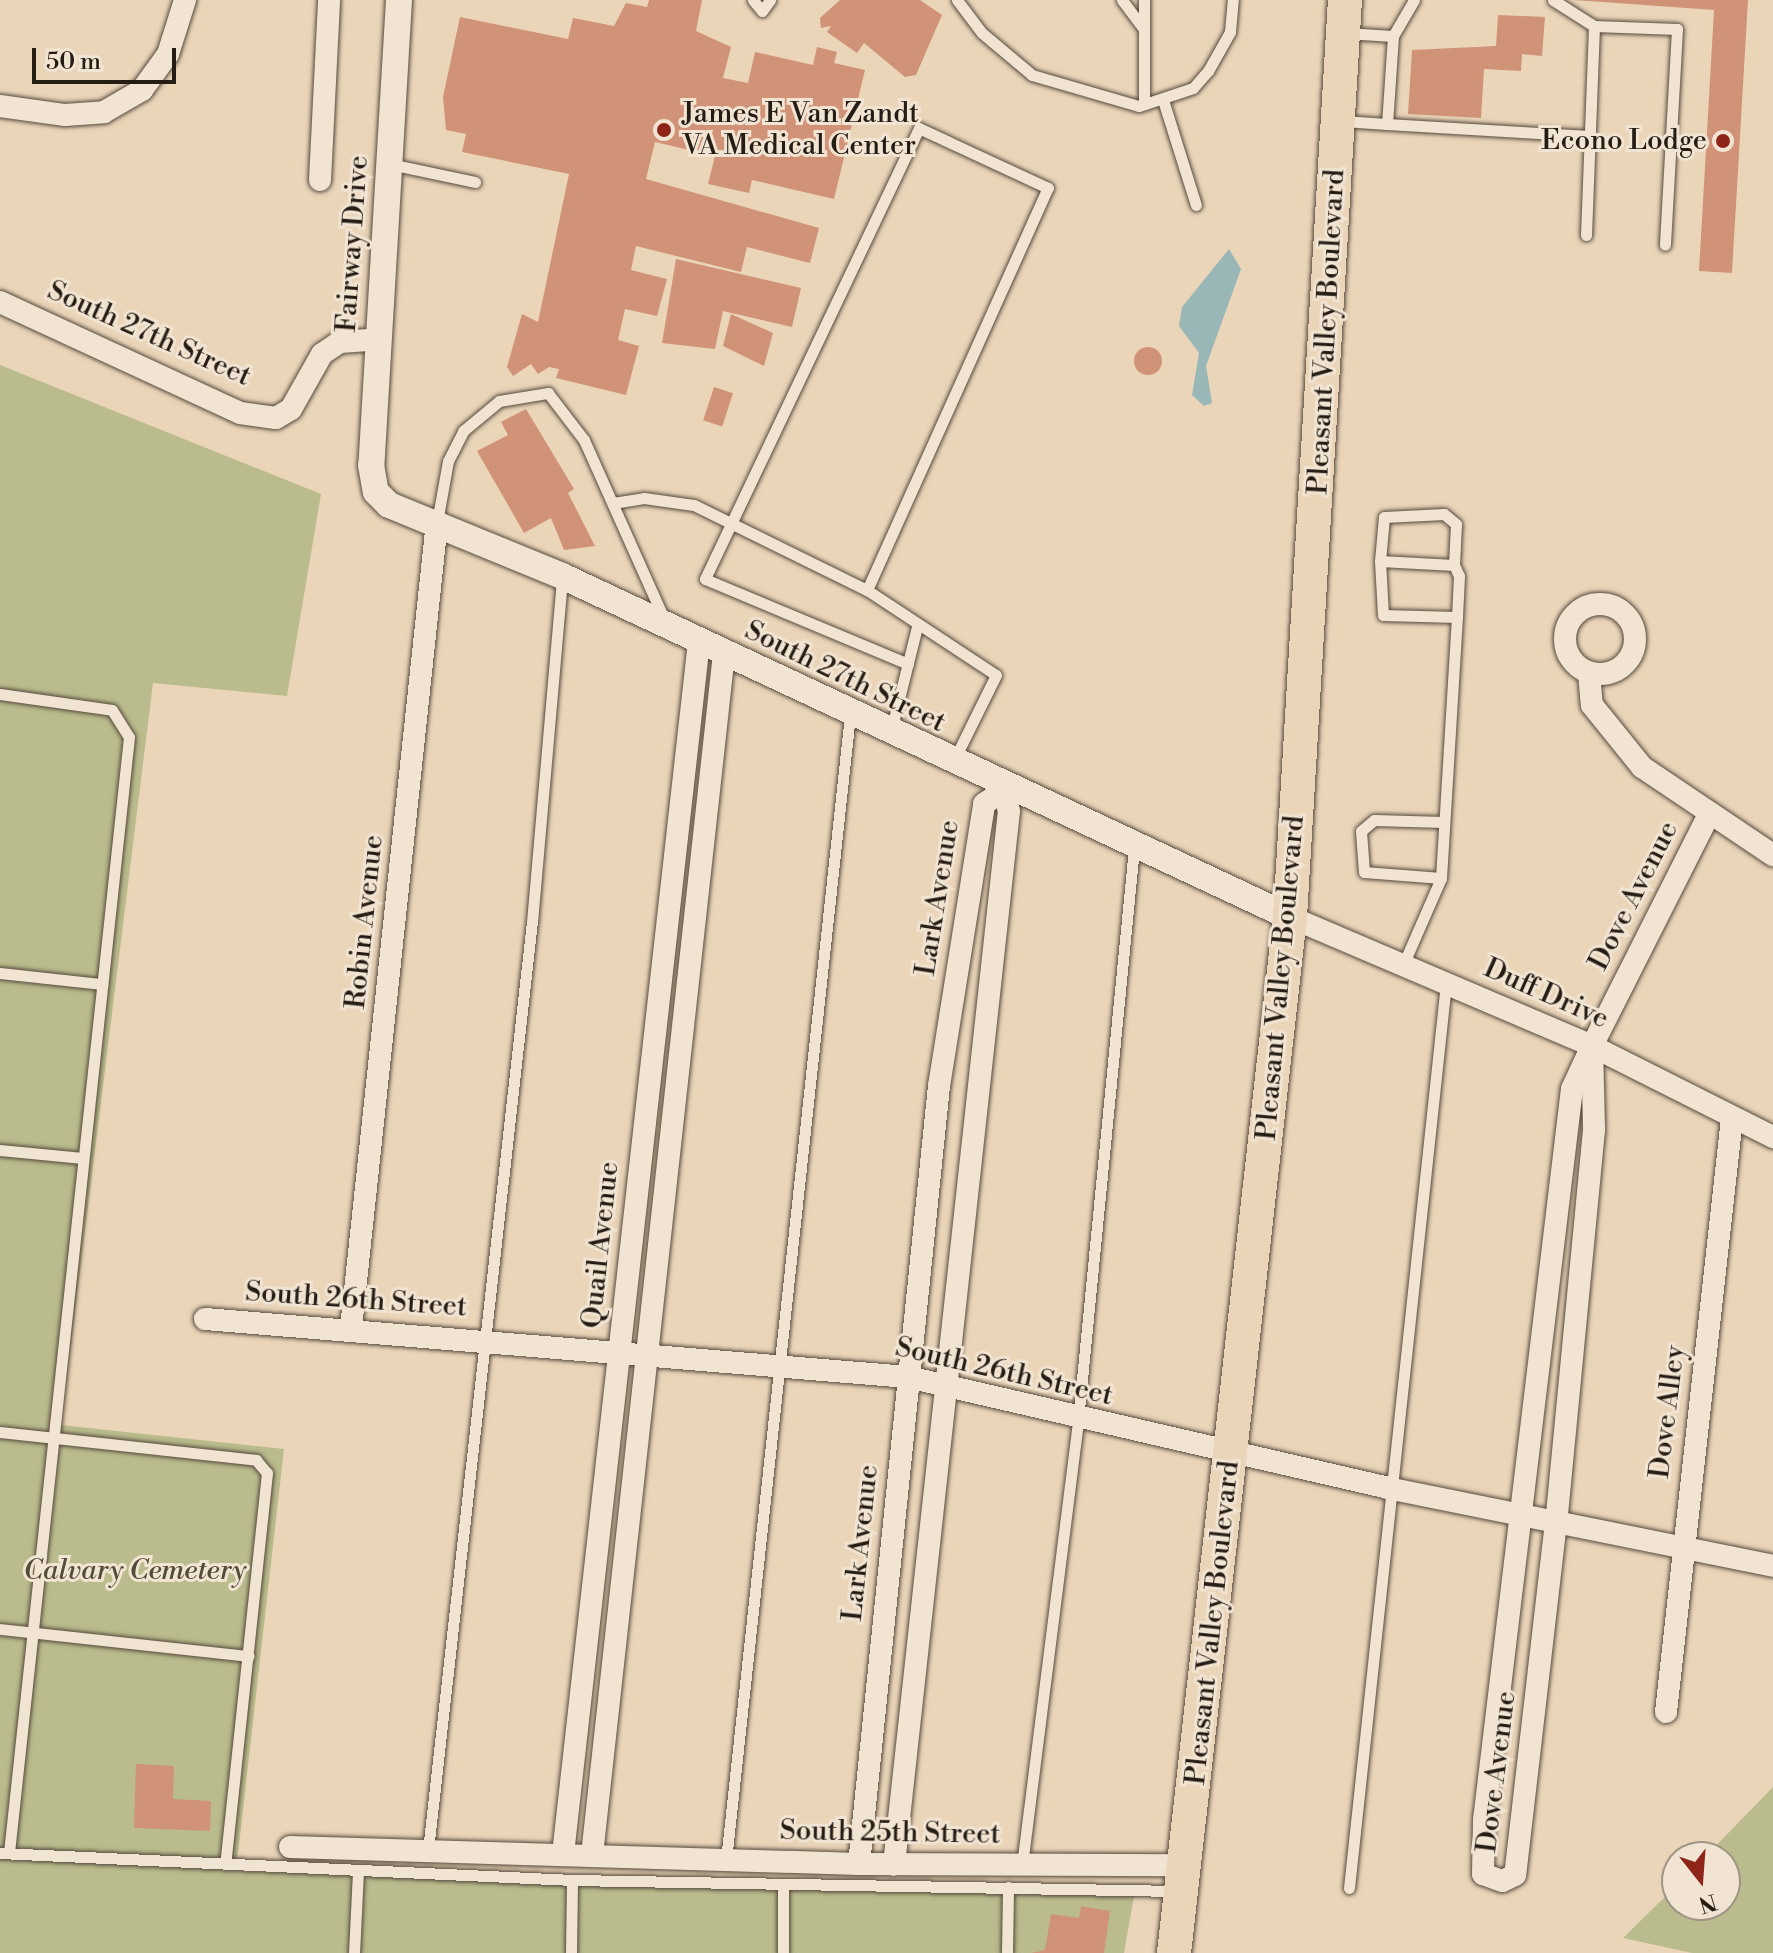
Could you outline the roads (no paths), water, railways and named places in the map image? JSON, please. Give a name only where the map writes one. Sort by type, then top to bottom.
[{"type":"main road","name":"Pleasant Valley Boulevard","points":[[1174,1953],[1185,1878],[1290,917],[1344,17]]},
{"type":"street","points":[[0,106],[65,115],[104,112],[142,90],[168,54],[185,0]]},
{"type":"street","points":[[320,180],[329,0]]},
{"type":"street","name":"Fairway Drive","points":[[376,492],[371,465],[399,0]]},
{"type":"street","name":"South 27th Street","points":[[0,302],[240,413],[276,418],[291,409],[322,354],[340,342],[379,339]]},
{"type":"street","name":"South 27th Street","points":[[376,492],[389,505],[437,522],[562,576],[1004,790],[1290,917]]},
{"type":"street","name":"Robin Avenue","points":[[351,1328],[437,522]]},
{"type":"street","name":"Quail Avenue","points":[[563,1854],[699,642]]},
{"type":"street","name":"Quail Avenue","points":[[592,1855],[724,654]]},
{"type":"street","points":[[1589,673],[1592,705],[1621,743],[1708,816],[1773,855]]},
{"type":"street","name":"Lark Avenue","points":[[859,1864],[939,1086],[984,804],[1004,790],[1009,811],[943,1386],[894,1865]]},
{"type":"street","name":"Dove Avenue","points":[[1592,1046],[1594,1130],[1556,1522],[1515,1875],[1489,1879],[1482,1862],[1484,1820],[1525,1516],[1572,1089],[1592,1046],[1708,816]]},
{"type":"street","name":"Duff Drive","points":[[1290,917],[1592,1046],[1773,1137]]},
{"type":"street","name":"Dove Alley","points":[[1666,1712],[1732,1118]]},
{"type":"street","points":[[645,1123],[673,1126]]},
{"type":"street","name":"South 26th Street","points":[[205,1319],[351,1328],[908,1377],[1078,1420],[1387,1488],[1773,1566]]},
{"type":"street","points":[[598,1545],[627,1548]]},
{"type":"street","points":[[575,1744],[604,1747]]},
{"type":"street","name":"South 25th Street","points":[[290,1847],[894,1865],[1022,1865],[1185,1878]]},
{"type":"lane","points":[[753,0],[762,11],[770,0]]},
{"type":"lane","points":[[957,0],[982,33],[1032,75],[1144,104],[1163,100],[1208,71],[1230,32],[1233,0]]},
{"type":"lane","points":[[1122,0],[1143,28]]},
{"type":"lane","points":[[1144,0],[1144,104]]},
{"type":"lane","points":[[1387,124],[1393,36],[1414,0]]},
{"type":"lane","points":[[1553,0],[1594,26],[1677,29],[1665,245]]},
{"type":"lane","points":[[1344,17],[1393,36]]},
{"type":"lane","points":[[1586,235],[1594,26]]},
{"type":"lane","points":[[1163,100],[1196,205]]},
{"type":"lane","points":[[1338,121],[1589,136]]},
{"type":"lane","points":[[867,590],[1048,188],[919,128],[705,579],[908,664]]},
{"type":"lane","points":[[390,164],[475,182]]},
{"type":"lane","points":[[437,522],[448,461],[463,431],[484,409],[528,391],[548,393],[567,409],[613,503],[667,626]]},
{"type":"lane","points":[[613,503],[644,498],[678,500],[731,522],[867,590],[917,627],[996,675],[952,764]]},
{"type":"lane","points":[[1403,965],[1441,878],[1457,617],[1455,519],[1431,513],[1384,517],[1380,561],[1383,615],[1457,617]]},
{"type":"lane","points":[[1380,561],[1454,565]]},
{"type":"lane","points":[[428,1850],[562,576]]},
{"type":"lane","points":[[890,735],[917,627]]},
{"type":"lane","points":[[0,694],[112,710],[129,737],[32,1633],[4,1853],[572,1880],[1008,1887],[1185,1878]]},
{"type":"lane","points":[[726,1860],[850,715]]},
{"type":"lane","points":[[1441,878],[1364,872],[1361,831],[1374,820],[1444,822]]},
{"type":"lane","points":[[1022,1865],[1078,1420],[1134,848]]},
{"type":"lane","points":[[0,973],[102,984]]},
{"type":"lane","points":[[1349,1888],[1387,1488],[1446,983]]},
{"type":"lane","points":[[0,1150],[83,1158]]},
{"type":"lane","points":[[0,1432],[256,1460],[267,1473],[225,1863]]},
{"type":"lane","points":[[0,1629],[249,1656]]},
{"type":"lane","points":[[354,1953],[358,1870]]},
{"type":"lane","points":[[571,1953],[572,1880]]},
{"type":"lane","points":[[783,1884],[783,1953]]},
{"type":"lane","points":[[1007,1953],[1008,1887]]},
{"type":"water","points":[[1229,249],[1241,269],[1206,366],[1212,403],[1204,406],[1192,395],[1199,353],[1179,326],[1182,307]]},
{"type":"place","name":"James E Van Zandt VA Medical Center","points":[[664,130]]},
{"type":"place","name":"Econo Lodge","points":[[1723,141]]},
{"type":"park label","name":"Calvary Cemetery","points":[[135,1571]]}]
